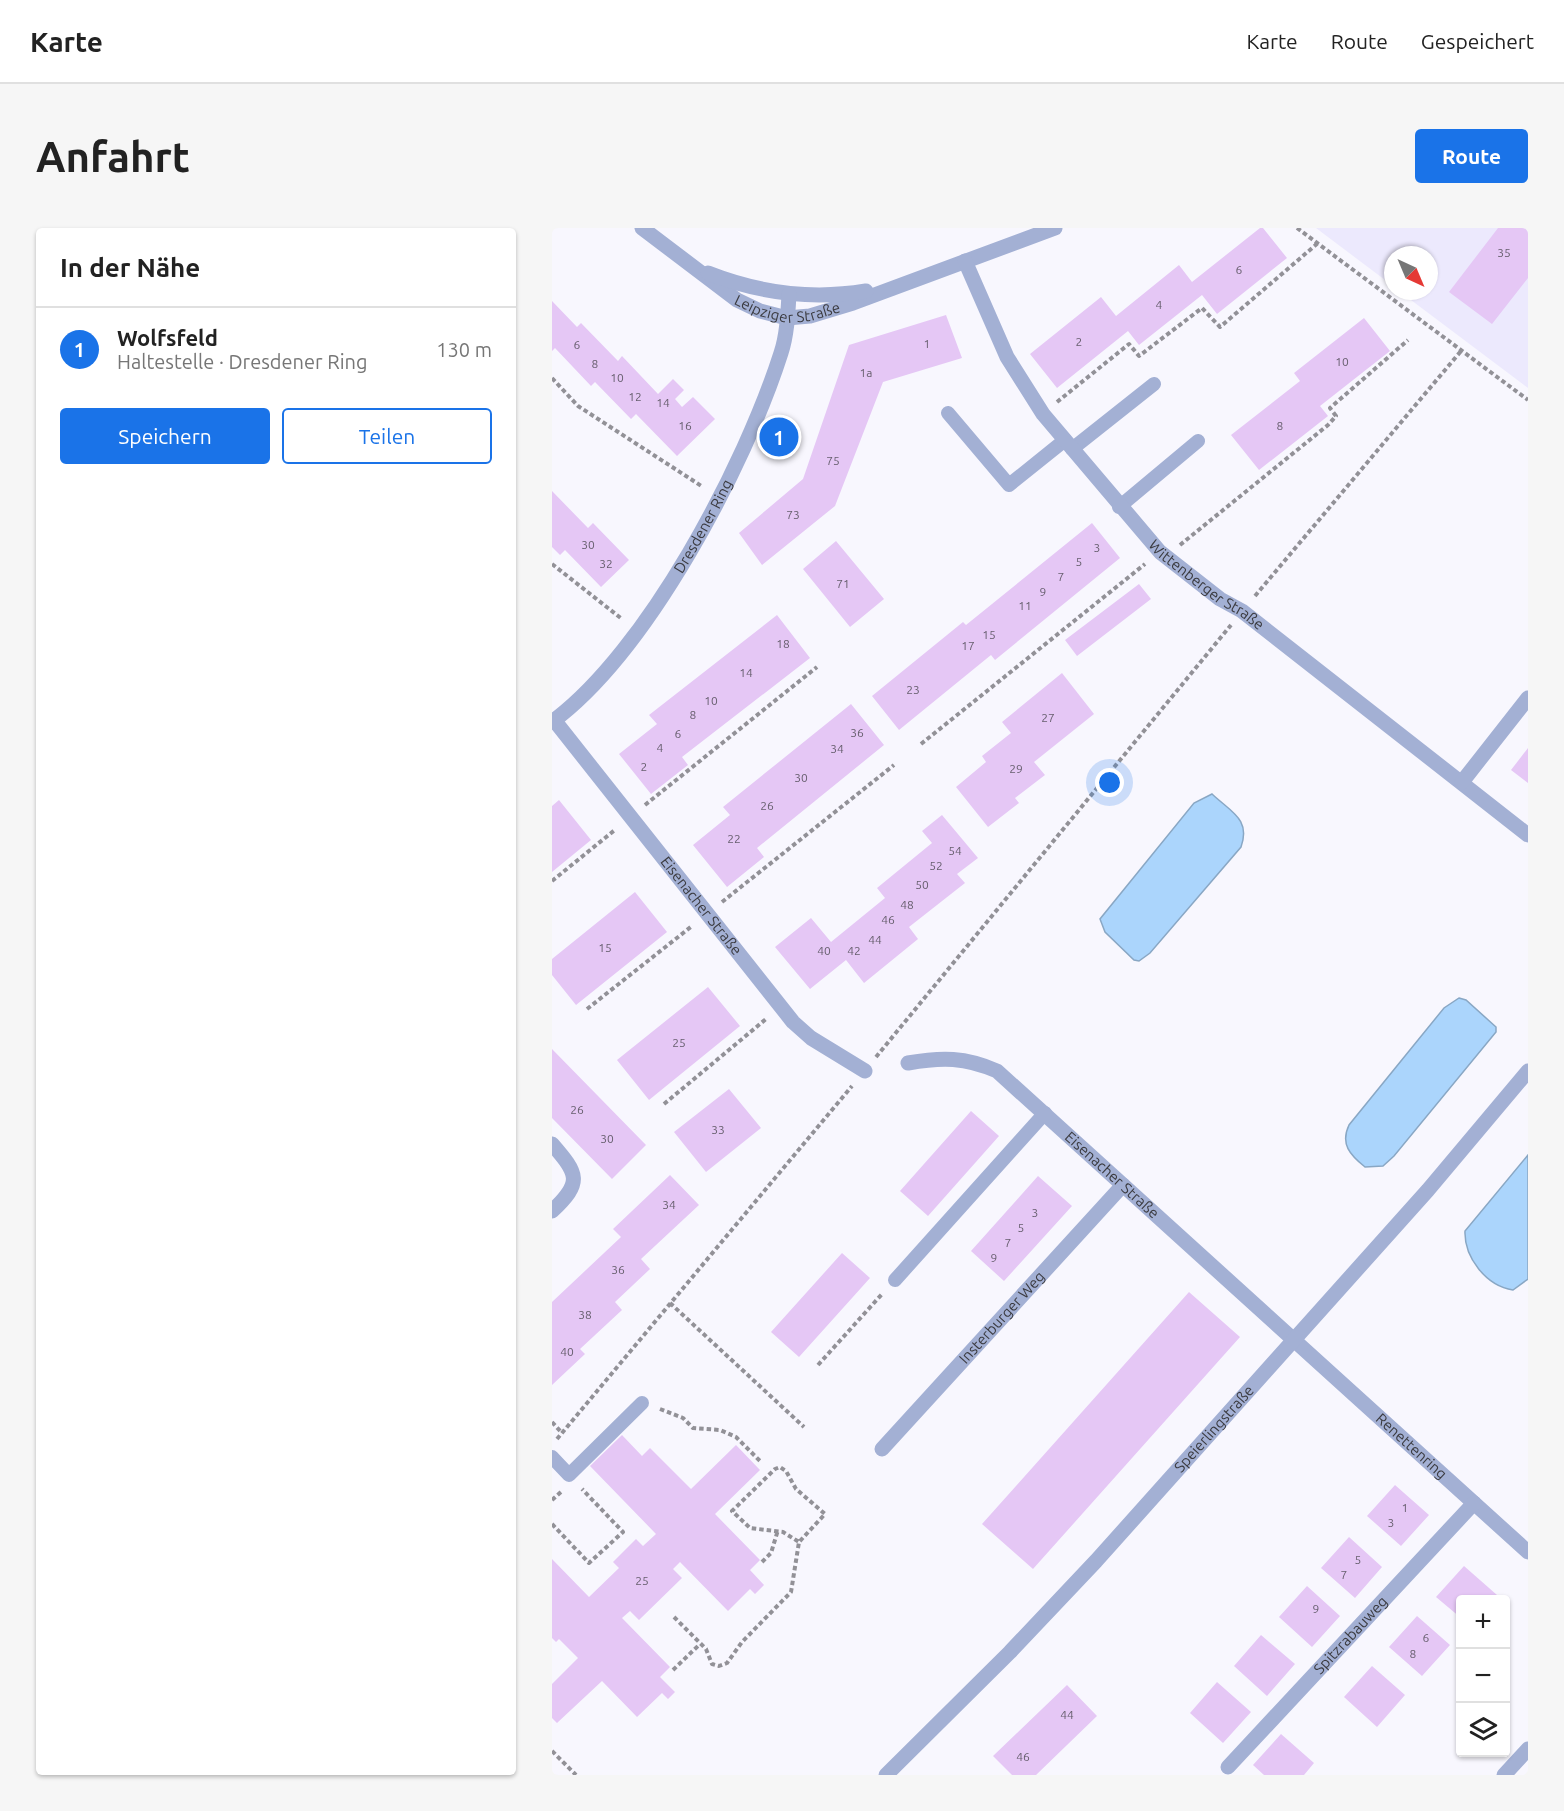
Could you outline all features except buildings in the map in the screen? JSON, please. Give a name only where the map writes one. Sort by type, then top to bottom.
[{"type":"street","name":"Leipziger Straße","points":[[642,228],[747,306],[787,318],[818,314],[1055,228]]},
{"type":"street","name":"Leipziger Straße","points":[[684,261],[735,283],[789,294],[827,296],[864,292],[901,283]]},
{"type":"street","name":"Wittenberger Straße","points":[[965,261],[1007,357],[1043,414],[1119,507],[1163,555],[1221,599],[1242,611],[1528,835]]},
{"type":"street","name":"Dresdener Ring","points":[[553,721],[604,674],[637,632],[683,561],[718,498],[754,423],[782,351],[789,294]]},
{"type":"street","points":[[1462,782],[1528,698]]},
{"type":"street","name":"Eisenacher Straße","points":[[553,721],[780,1007],[811,1038],[865,1071]]},
{"type":"street","name":"Eisenacher Straße","points":[[908,1063],[948,1058],[974,1061],[997,1071],[1295,1340]]},
{"type":"street","name":"Speierlingstraße","points":[[886,1775],[1010,1652],[1096,1561],[1428,1190],[1528,1071]]},
{"type":"street","points":[[552,1144],[574,1174],[569,1195],[552,1211]]},
{"type":"street","name":"Insterburger Weg","points":[[882,1449],[1124,1185]]},
{"type":"street","name":"Renettenring","points":[[1295,1340],[1528,1552]]},
{"type":"street","name":"Spitzrabauweg","points":[[1228,1767],[1474,1503]]},
{"type":"street","points":[[1504,1775],[1528,1749]]},
{"type":"lane","points":[[948,413],[1009,485],[1154,384]]},
{"type":"lane","points":[[1119,507],[1198,441]]},
{"type":"lane","points":[[895,1280],[1045,1113]]},
{"type":"lane","points":[[552,1457],[569,1475],[642,1403]]},
{"type":"path","points":[[1297,228],[1528,400]]},
{"type":"path","points":[[1043,414],[1129,344],[1139,356],[1202,308],[1220,327],[1318,243]]},
{"type":"path","points":[[921,744],[1328,425],[1336,416],[1330,408],[1408,340]]},
{"type":"path","points":[[552,1445],[865,1071],[1242,611],[1461,351]]},
{"type":"path","points":[[552,378],[578,405],[718,498]]},
{"type":"path","points":[[552,564],[637,632]]},
{"type":"path","points":[[552,881],[817,667]]},
{"type":"path","points":[[587,1009],[894,765]]},
{"type":"path","points":[[664,1104],[780,1007]]},
{"type":"path","points":[[818,1365],[895,1280]]},
{"type":"path","points":[[670,1303],[804,1426]]},
{"type":"path","points":[[642,1403],[683,1418],[693,1428],[720,1430],[736,1437],[761,1462]]},
{"type":"path","points":[[552,1422],[562,1433]]},
{"type":"path","points":[[674,1617],[700,1644],[712,1664],[718,1666],[727,1663],[742,1642],[791,1592],[799,1542],[825,1514],[796,1489],[786,1470],[780,1467],[775,1469],[732,1511],[750,1528],[778,1530],[799,1542]]},
{"type":"path","points":[[552,1524],[589,1563],[623,1532],[574,1480]]},
{"type":"path","points":[[762,1562],[771,1553],[778,1530]]},
{"type":"path","points":[[673,1670],[700,1644]]},
{"type":"path","points":[[552,1751],[576,1775]]},
{"type":"shaded area","points":[[1316,228],[1528,228],[1528,388],[1411,300],[1438,300],[1438,246],[1384,246],[1384,279]]},
{"type":"water","points":[[1212,794],[1232,811],[1241,823],[1243,837],[1241,847],[1150,953],[1139,961],[1134,960],[1105,932],[1100,919],[1194,803]]},
{"type":"water","points":[[1459,998],[1466,1000],[1496,1027],[1496,1032],[1394,1156],[1383,1166],[1365,1167],[1348,1149],[1346,1132],[1349,1125],[1444,1008]]},
{"type":"water","points":[[1528,1155],[1528,1279],[1513,1290],[1494,1283],[1478,1269],[1468,1251],[1465,1231]]},
{"type":"place","name":"Wolfsfeld","points":[[779,437]]}]
